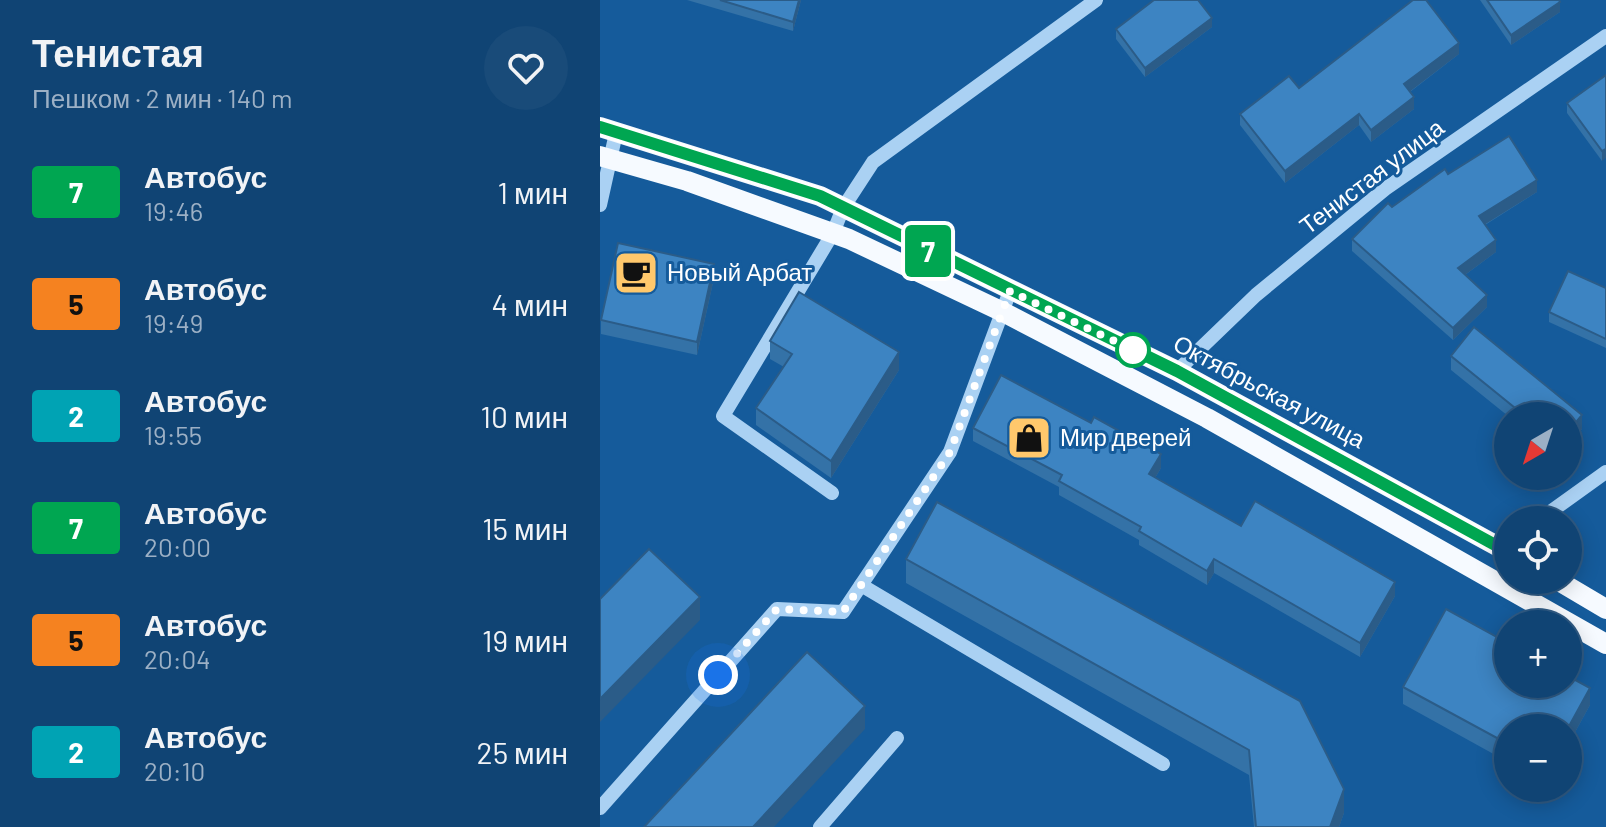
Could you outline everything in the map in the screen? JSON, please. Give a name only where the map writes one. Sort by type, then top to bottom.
[{"type":"main road","name":"Октябрьская улица","points":[[608,130],[820,196],[1177,371],[1494,541]]},
{"type":"main road","points":[[605,157],[687,181],[833,233],[1003,312],[1207,418],[1606,644]]},
{"type":"main road","points":[[1581,594],[1606,609]]},
{"type":"street","points":[[832,493],[723,416],[833,233],[843,208],[873,162],[1096,0]]},
{"type":"street","name":"Тенистая улица","points":[[1177,371],[1256,295],[1385,189],[1606,36]]},
{"type":"street","points":[[600,205],[608,130]]},
{"type":"street","points":[[600,808],[777,609],[843,612],[950,452],[1010,291]]},
{"type":"street","points":[[1559,506],[1606,472]]},
{"type":"street","points":[[861,585],[1163,764]]},
{"type":"street","points":[[820,827],[897,738]]},
{"type":"building","points":[[720,0],[799,0],[793,22]]},
{"type":"building","points":[[1154,0],[1198,0],[1212,18],[1145,68],[1116,29]]},
{"type":"building","points":[[1413,0],[1426,0],[1459,43],[1404,84],[1414,97],[1371,130],[1359,114],[1285,171],[1240,114],[1289,76],[1299,88]]},
{"type":"building","points":[[1487,0],[1559,0],[1560,2],[1511,35]]},
{"type":"building","points":[[1606,75],[1606,149],[1602,151],[1567,103]]},
{"type":"building","points":[[1509,136],[1537,180],[1479,216],[1496,240],[1458,268],[1487,295],[1453,328],[1352,239],[1388,203],[1392,207],[1445,169],[1448,174]]},
{"type":"building","points":[[618,243],[714,264],[697,342],[601,320]]},
{"type":"building","points":[[1568,271],[1606,288],[1606,339],[1549,312]]},
{"type":"building","points":[[799,292],[899,352],[831,461],[756,408],[792,354],[770,341]]},
{"type":"building","points":[[1474,327],[1566,402],[1508,402],[1451,356]]},
{"type":"building","points":[[1001,375],[1091,423],[1094,417],[1161,454],[1149,474],[1241,526],[1255,501],[1395,582],[1360,643],[1214,559],[1207,571],[1139,531],[1141,527],[1059,481],[1062,475],[973,428]]},
{"type":"building","points":[[937,502],[1300,701],[1344,789],[1330,827],[1256,827],[1249,750],[906,559]]},
{"type":"building","points":[[649,549],[700,597],[600,699],[600,599]]},
{"type":"building","points":[[1446,609],[1494,635],[1494,698],[1582,698],[1582,684],[1590,688],[1576,714],[1494,714],[1494,736],[1403,687]]},
{"type":"building","points":[[807,652],[865,706],[753,827],[644,827]]},
{"type":"bus line","name":"7","points":[[600,127],[820,196],[1177,371],[1494,544]]},
{"type":"place","name":"Новый Арбат","points":[[636,273]]},
{"type":"place","name":"Мир дверей","points":[[1029,438]]},
{"type":"route","points":[[718,675],[777,609],[843,612],[950,452],[1010,291],[1133,350]]}]
